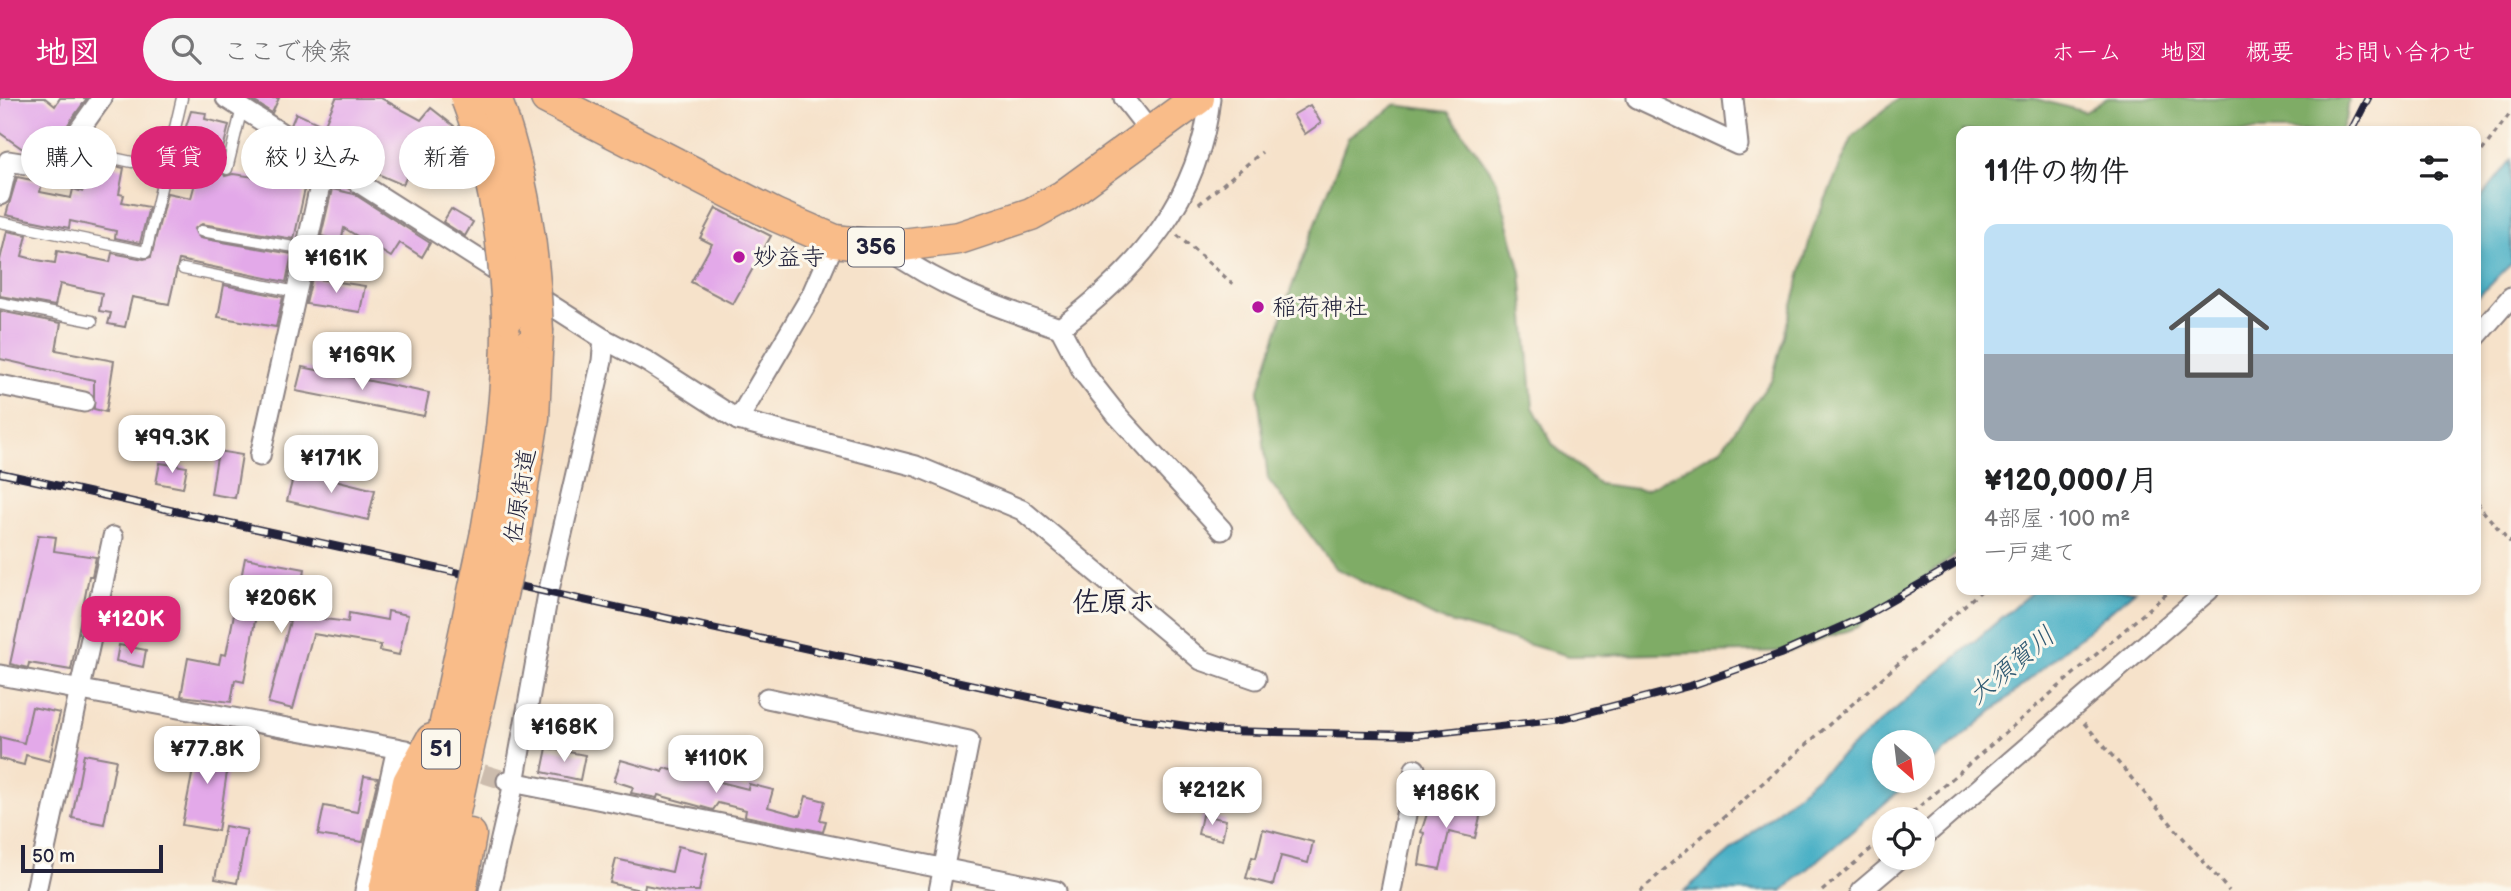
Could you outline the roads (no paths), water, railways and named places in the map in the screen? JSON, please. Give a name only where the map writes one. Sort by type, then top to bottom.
[{"type":"highway","name":"佐原街道","points":[[467,98],[487,162],[506,269],[509,373],[499,460],[500,537]]},
{"type":"highway","name":"佐原街道","points":[[410,891],[462,711],[500,537],[533,418],[537,332],[535,278],[514,157],[495,98]]},
{"type":"highway","name":"356","points":[[547,98],[775,215],[835,241],[884,247],[959,238],[1031,214],[1064,196],[1198,98]]},
{"type":"highway","name":"佐原街道","points":[[437,891],[462,711]]},
{"type":"highway","points":[[385,891],[410,782],[462,711]]},
{"type":"highway","points":[[460,891],[477,794],[462,711]]},
{"type":"street","points":[[82,126],[102,98]]},
{"type":"street","points":[[1124,98],[1152,134]]},
{"type":"street","points":[[1060,328],[1087,307],[1170,220],[1208,122],[1210,98]]},
{"type":"street","points":[[1637,98],[1738,145],[1733,98]]},
{"type":"street","points":[[234,102],[273,126]]},
{"type":"street","points":[[0,195],[8,161],[21,163]]},
{"type":"street","points":[[260,456],[319,189]]},
{"type":"street","points":[[372,189],[604,339],[646,361],[738,420],[916,466],[1022,510],[1201,660],[1256,679]]},
{"type":"street","points":[[738,420],[811,296],[835,241]]},
{"type":"street","points":[[884,247],[916,270],[998,308],[1060,328],[1083,373],[1116,415],[1222,530]]},
{"type":"street","points":[[2481,331],[2511,298]]},
{"type":"street","points":[[489,891],[548,594],[602,361],[604,339]]},
{"type":"street","points":[[0,385],[84,402]]},
{"type":"street","points":[[36,891],[113,537]]},
{"type":"street","points":[[1935,827],[2203,595]]},
{"type":"street","points":[[0,675],[402,749],[365,891]]},
{"type":"street","points":[[766,698],[969,741],[939,891]]},
{"type":"street","points":[[1391,891],[1415,769]]},
{"type":"street","points":[[510,782],[1056,891]]},
{"type":"street","points":[[1861,891],[1886,870]]},
{"type":"lane","points":[[0,222],[146,252],[182,98]]},
{"type":"lane","points":[[228,169],[234,102]]},
{"type":"lane","points":[[201,231],[306,249]]},
{"type":"lane","points":[[183,269],[296,292]]},
{"type":"lane","points":[[0,303],[92,321]]},
{"type":"water","points":[[2511,160],[2511,264],[2481,293],[2481,198]]},
{"type":"water","name":"大須賀川","points":[[2028,595],[2129,595],[1936,759],[1936,730],[1872,730],[1872,793],[1897,793],[1881,807],[1872,807],[1872,814],[1782,891],[1684,891]]},
{"type":"tunnel","points":[[455,765],[507,781]]},
{"type":"railway","points":[[2354,126],[2368,98]]},
{"type":"railway","points":[[0,473],[1121,717],[1223,731],[1417,735],[1563,719],[1693,685],[1780,654],[1861,618],[1956,563]]},
{"type":"place","name":"妙益寺","points":[[739,257]]},
{"type":"place","name":"稲荷神社","points":[[1258,307]]},
{"type":"district","name":"佐原ホ","points":[[1114,602]]}]
